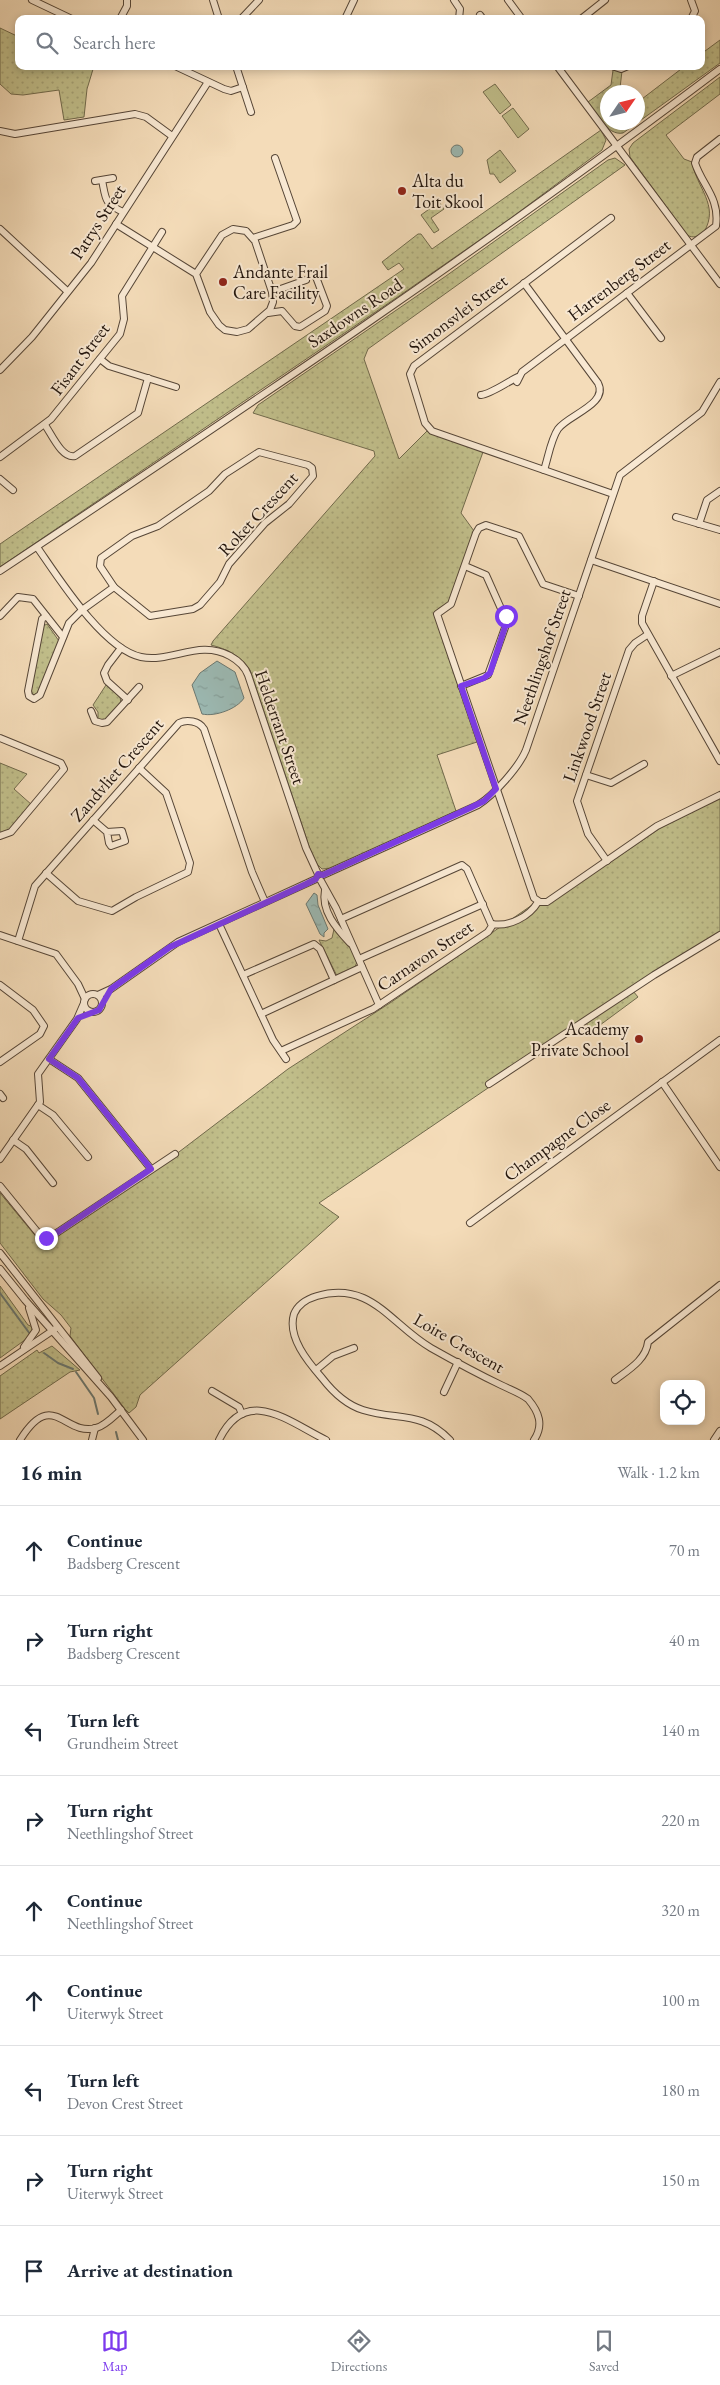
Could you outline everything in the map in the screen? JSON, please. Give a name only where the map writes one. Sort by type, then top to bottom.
[{"type":"street","points":[[32,0],[64,15]]},
{"type":"street","points":[[122,15],[127,6],[127,0]]},
{"type":"street","points":[[213,0],[219,15]]},
{"type":"street","points":[[245,15],[259,0]]},
{"type":"street","points":[[347,15],[354,0]]},
{"type":"street","points":[[454,0],[460,9],[459,15]]},
{"type":"street","points":[[508,0],[519,15]]},
{"type":"street","points":[[587,15],[605,0]]},
{"type":"street","points":[[691,0],[695,11],[693,15]]},
{"type":"street","name":"Saxdowns Road","points":[[0,571],[424,284],[543,200],[720,69]]},
{"type":"street","points":[[183,70],[228,91],[243,87]]},
{"type":"street","points":[[237,70],[252,112]]},
{"type":"street","points":[[560,70],[720,284]]},
{"type":"street","name":"Patrys Street","points":[[0,370],[32,337],[91,263],[208,82]]},
{"type":"street","points":[[0,132],[15,134],[135,114],[146,117],[172,136]]},
{"type":"street","name":"Hartenberg Street","points":[[481,395],[487,395],[500,385],[517,380],[522,372],[714,228],[719,218],[719,198],[695,163],[697,157],[720,140]]},
{"type":"street","points":[[253,238],[293,225],[297,221],[275,158]]},
{"type":"street","points":[[114,178],[99,180],[106,201],[123,212]]},
{"type":"street","name":"Simonsvlei Street","points":[[611,218],[414,366],[410,377],[425,423],[430,430],[614,494]]},
{"type":"street","points":[[116,224],[196,274],[210,312],[219,325],[226,330],[237,332],[248,329],[268,313],[273,302],[272,292],[253,238],[241,229],[225,232],[196,274]]},
{"type":"street","points":[[0,229],[67,291]]},
{"type":"street","name":"Fisant Street","points":[[0,457],[45,425],[62,408],[122,330],[124,319],[122,296],[162,232]]},
{"type":"street","points":[[268,313],[282,311],[295,326],[300,327],[325,311],[327,306],[316,277]]},
{"type":"street","points":[[272,292],[306,280]]},
{"type":"street","points":[[524,283],[598,383],[601,392],[596,401],[558,429],[544,470]]},
{"type":"street","points":[[627,293],[661,338]]},
{"type":"street","points":[[100,359],[109,366],[176,387]]},
{"type":"street","points":[[45,425],[66,455],[75,456],[136,414],[140,408],[148,378]]},
{"type":"street","name":"Neethlingshof Street","points":[[95,995],[111,989],[174,944],[478,805],[496,789],[523,757],[622,473],[702,412],[720,382]]},
{"type":"street","name":"Roket Crescent","points":[[265,452],[312,468],[312,478],[286,508],[265,523],[229,564],[217,586],[197,607],[150,616],[114,587],[100,566],[102,558],[132,536],[158,526],[209,491],[225,474],[254,454],[265,452]]},
{"type":"street","points":[[0,479],[14,490]]},
{"type":"street","points":[[699,524],[706,502],[720,491]]},
{"type":"street","points":[[676,517],[720,530]]},
{"type":"street","points":[[579,596],[542,584],[520,538],[489,525],[484,525],[477,530],[452,604],[438,613],[437,618],[532,896],[538,902],[547,902],[657,826],[720,795]]},
{"type":"street","name":"Helderrant Street","points":[[37,547],[82,610],[121,648],[135,655],[147,658],[213,649],[233,657],[241,664],[248,675],[306,848],[325,890],[341,919],[379,1005]]},
{"type":"street","points":[[591,560],[720,604]]},
{"type":"street","points":[[461,686],[488,676],[507,622],[486,575],[466,566]]},
{"type":"street","points":[[654,582],[641,619],[647,635],[720,762]]},
{"type":"street","points":[[46,616],[42,619],[28,691],[29,696],[32,698],[40,695],[69,623],[82,610],[114,587]]},
{"type":"street","points":[[0,616],[13,600],[21,596],[36,601],[63,637]]},
{"type":"street","name":"Linkwood Street","points":[[607,860],[588,834],[578,804],[586,775],[629,650],[635,643],[647,635]]},
{"type":"street","points":[[121,648],[108,665],[104,674],[106,681],[128,700]]},
{"type":"street","points":[[671,676],[720,652]]},
{"type":"street","points":[[91,711],[95,721],[105,723],[139,687]]},
{"type":"street","name":"Zandvliet Crescent","points":[[18,941],[34,889],[180,722],[187,721],[202,725],[252,872],[266,902]]},
{"type":"street","points":[[0,738],[61,763],[64,769],[11,832],[0,836]]},
{"type":"street","points":[[586,775],[611,783],[644,764]]},
{"type":"street","points":[[46,873],[78,901],[112,911],[136,896],[188,872],[190,863],[167,795],[139,768]]},
{"type":"street","points":[[93,820],[107,832]]},
{"type":"street","name":"Carnavon Street","points":[[281,1051],[379,1005],[488,932],[492,924],[467,869],[460,865],[341,919]]},
{"type":"street","points":[[325,890],[324,903],[334,926],[353,946]]},
{"type":"street","points":[[324,903],[331,900]]},
{"type":"street","points":[[492,924],[509,924],[534,909],[538,902]]},
{"type":"street","points":[[359,959],[483,904]]},
{"type":"street","points":[[218,924],[261,1014],[286,1059]]},
{"type":"street","points":[[489,1084],[654,975],[720,935]]},
{"type":"street","points":[[0,936],[56,954],[78,984],[88,1010],[92,1012]]},
{"type":"street","points":[[243,976],[314,944],[320,949],[334,980]]},
{"type":"street","points":[[261,1014],[362,968]]},
{"type":"street","points":[[78,984],[95,995],[102,1004],[99,1010],[78,1018]]},
{"type":"street","points":[[0,985],[33,1010],[42,1021],[44,1028],[40,1034],[0,1062]]},
{"type":"street","name":"Neethlingshof Street","points":[[102,1004],[111,989]]},
{"type":"street","points":[[0,1159],[38,1105],[41,1098],[38,1076],[78,1018],[84,1001],[95,995]]},
{"type":"street","name":"Champagne Close","points":[[470,1223],[720,1040]]},
{"type":"street","points":[[49,1059],[78,1078],[151,1169]]},
{"type":"street","points":[[662,1082],[720,1167]]},
{"type":"street","points":[[38,1105],[53,1115],[88,1157]]},
{"type":"street","points":[[13,1140],[26,1149],[53,1184]]},
{"type":"street","points":[[0,1186],[39,1234],[49,1238],[175,1154]]},
{"type":"street","points":[[0,1253],[108,1393]]},
{"type":"street","points":[[0,1269],[52,1332],[108,1393],[143,1440]]},
{"type":"street","points":[[615,1380],[641,1358],[647,1350],[648,1342],[720,1286]]},
{"type":"street","name":"Loire Crescent","points":[[450,1440],[438,1428],[421,1420],[362,1410],[338,1395],[300,1349],[296,1339],[294,1317],[304,1301],[331,1294],[347,1293],[370,1300],[416,1338],[528,1398],[538,1414],[540,1424],[534,1440]]},
{"type":"street","points":[[18,1354],[35,1334],[36,1330],[35,1322],[25,1300]]},
{"type":"street","points":[[0,1366],[58,1327]]},
{"type":"street","points":[[316,1370],[333,1356],[354,1348]]},
{"type":"street","points":[[444,1392],[458,1362]]},
{"type":"street","points":[[212,1391],[239,1407],[242,1414]]},
{"type":"street","points":[[20,1440],[32,1422],[47,1416],[55,1416],[83,1428],[95,1428],[121,1410]]},
{"type":"street","points":[[219,1440],[230,1422],[242,1414],[260,1411],[275,1413],[326,1440]]},
{"type":"street","points":[[92,1440],[95,1428]]},
{"type":"street","points":[[714,1440],[720,1431]]},
{"type":"shaded area","points":[[0,28],[15,35],[15,70],[93,70],[87,89],[84,117],[64,120],[59,90],[23,95],[11,94],[0,84]]},
{"type":"shaded area","points":[[720,40],[720,63],[645,117],[645,97],[680,70],[705,70],[705,51]]},
{"type":"shaded area","points":[[613,70],[622,71],[620,85],[611,85]]},
{"type":"shaded area","points":[[720,77],[720,94],[666,135],[684,159],[692,162],[694,171],[706,196],[709,213],[708,222],[704,232],[692,237],[687,235],[630,157],[629,149],[633,143]]},
{"type":"shaded area","points":[[495,84],[511,105],[500,114],[483,92]]},
{"type":"shaded area","points":[[600,93],[600,119],[598,117],[588,102]]},
{"type":"shaded area","points":[[513,108],[529,129],[518,138],[502,116]]},
{"type":"shaded area","points":[[601,130],[606,140],[602,150],[507,221],[0,567],[0,544],[404,269],[399,263],[388,270],[382,262],[418,234],[421,234],[432,249]]},
{"type":"shaded area","points":[[611,130],[627,130],[623,133]]},
{"type":"shaded area","points":[[500,150],[516,171],[500,183],[494,174],[490,174],[487,160]]},
{"type":"shaded area","points":[[615,158],[625,165],[368,349],[364,359],[399,459],[427,431],[483,452],[461,513],[474,531],[450,602],[438,609],[435,617],[477,742],[437,755],[456,811],[333,868],[322,869],[317,864],[310,849],[250,670],[233,654],[211,645],[375,456],[374,451],[253,413],[258,405],[446,276],[608,160]]},
{"type":"shaded area","points":[[439,202],[444,209],[431,218],[439,230],[434,233],[421,215]]},
{"type":"shaded area","points":[[47,624],[59,641],[38,693],[33,695],[31,691],[43,626]]},
{"type":"shaded area","points":[[106,685],[120,697],[121,703],[107,720],[98,720],[98,712],[93,705]]},
{"type":"shaded area","points":[[0,763],[27,774],[14,789],[32,805],[9,830],[0,834]]},
{"type":"shaded area","points":[[720,798],[720,937],[633,991],[638,997],[592,1031],[585,1022],[319,1203],[339,1217],[140,1395],[136,1407],[129,1413],[70,1336],[71,1328],[61,1315],[43,1299],[0,1243],[0,1193],[43,1245],[175,1155],[288,1069],[390,1003],[535,903],[547,905],[659,829]]},
{"type":"shaded area","points":[[334,929],[350,947],[357,962],[354,969],[337,976],[319,940],[326,941],[332,938]]},
{"type":"shaded area","points":[[0,1286],[28,1325],[33,1327],[29,1337],[0,1358]]},
{"type":"shaded area","points":[[52,1346],[80,1370],[70,1372],[0,1419],[0,1376],[37,1350],[39,1353]]},
{"type":"water","points":[[457,145],[463,151],[457,157],[451,151]]},
{"type":"water","points":[[217,661],[235,672],[244,698],[231,709],[213,714],[202,714],[192,685],[200,673]]},
{"type":"water","points":[[314,893],[317,895],[318,905],[328,929],[324,933],[324,937],[320,934],[306,904]]},
{"type":"waterway","points":[[0,1293],[30,1334]]},
{"type":"waterway","points":[[44,1353],[58,1363],[73,1369]]},
{"type":"waterway","points":[[76,1372],[94,1398],[98,1414]]},
{"type":"waterway","points":[[116,1432],[118,1440]]},
{"type":"place","name":"Alta du Toit Skool","points":[[402,191]]},
{"type":"place","name":"Andante Frail Care Facility","points":[[223,282]]},
{"type":"place","name":"Academy Private School","points":[[639,1039]]},
{"type":"route","points":[[46,1238],[49,1238],[151,1169],[78,1078],[49,1059],[78,1018],[99,1010],[111,989],[178,942],[306,884],[316,879],[318,874],[323,875],[470,808],[489,797],[496,789],[461,686],[484,678],[490,673],[506,624],[506,616]]}]
